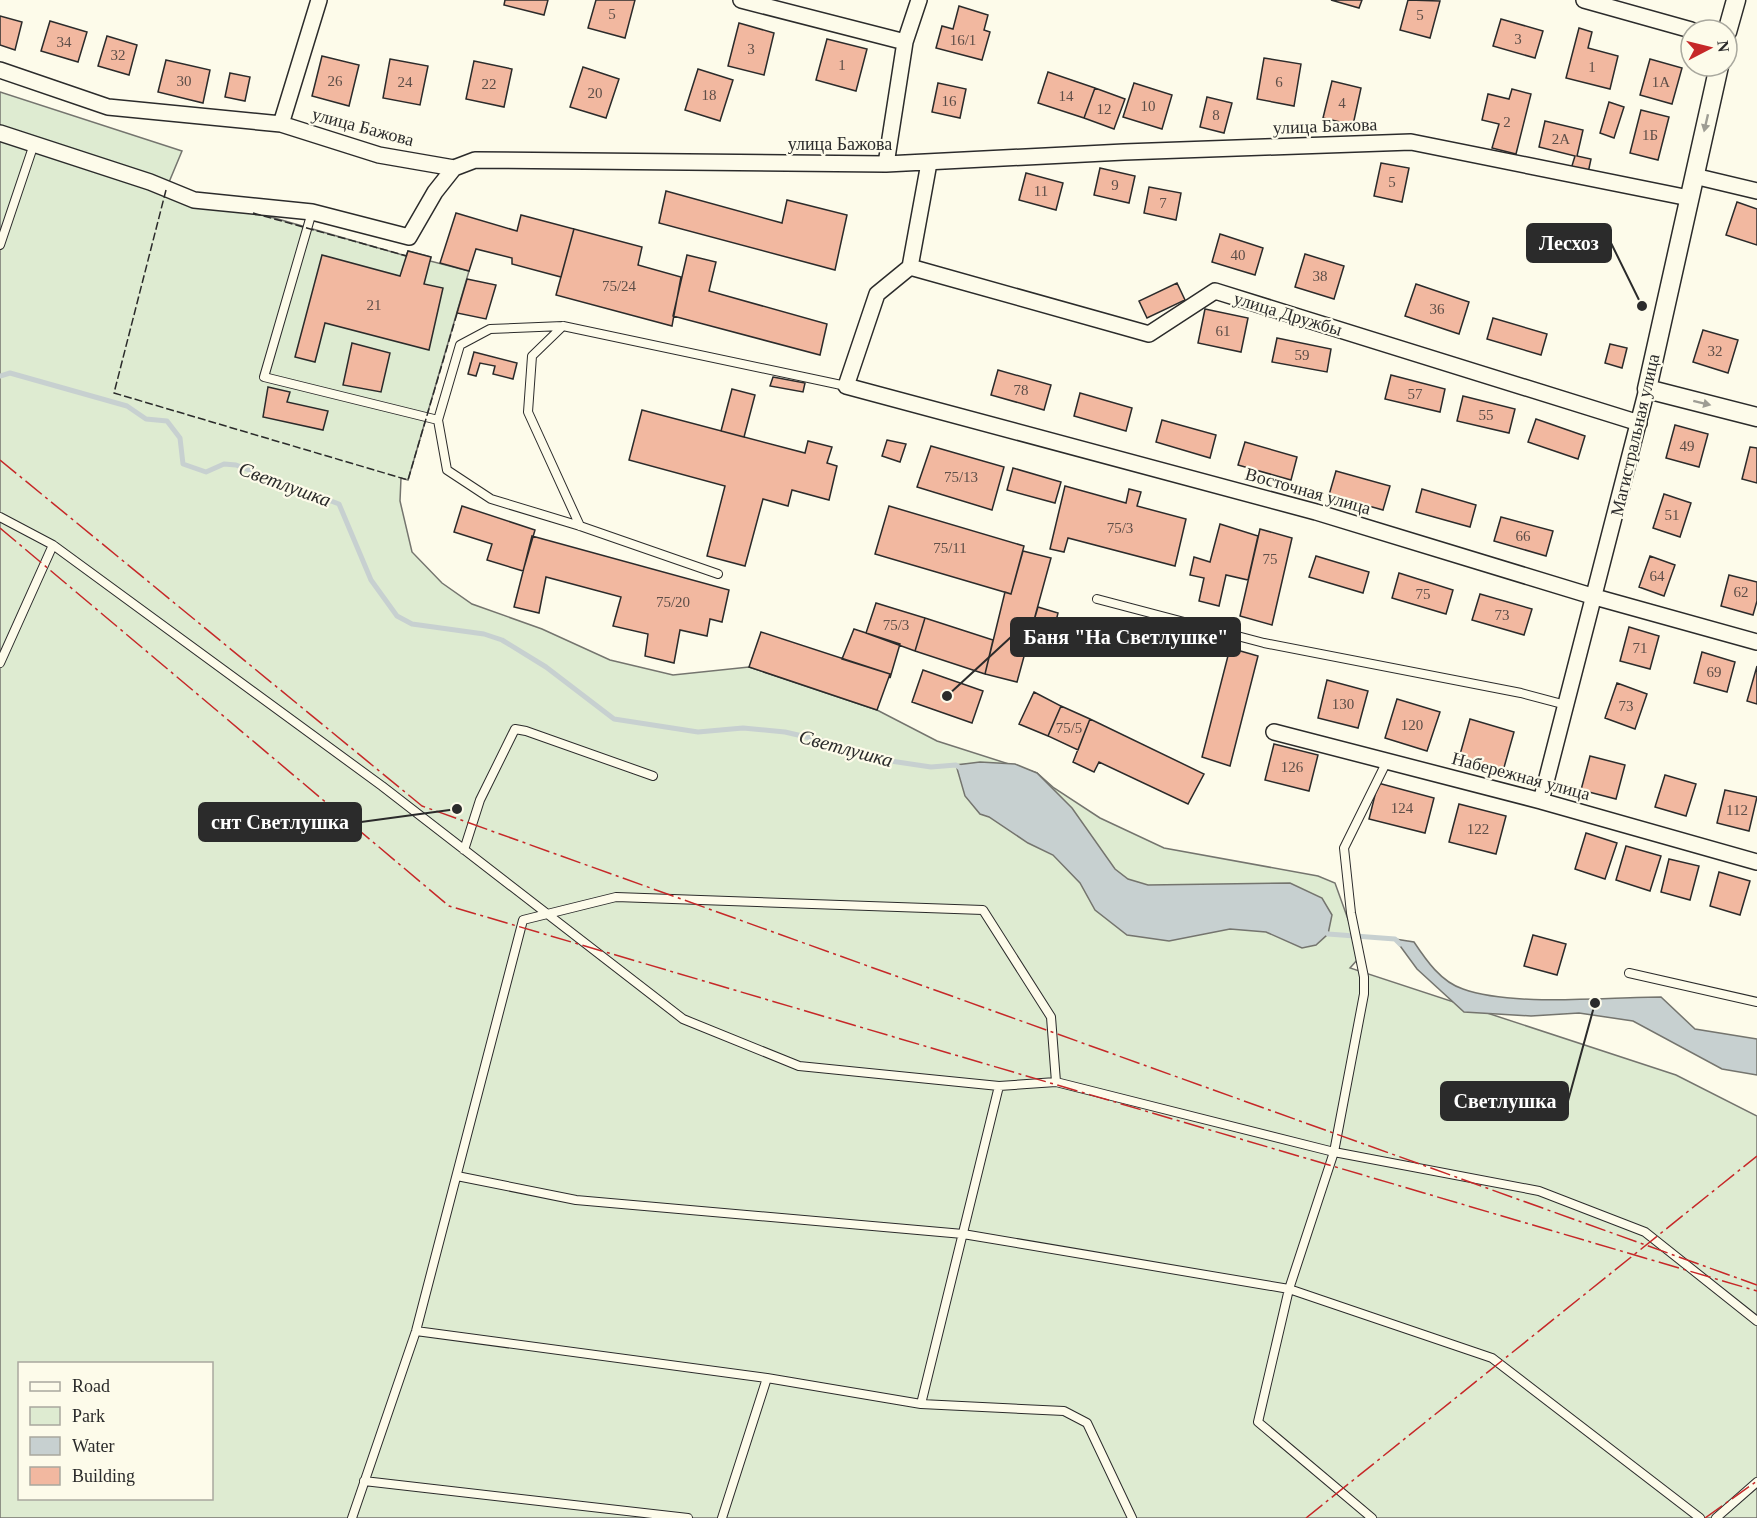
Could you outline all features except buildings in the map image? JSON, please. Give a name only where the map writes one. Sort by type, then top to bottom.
[{"type":"street","points":[[281,124],[319,0]]},
{"type":"street","points":[[741,0],[905,42]]},
{"type":"street","points":[[886,164],[905,42],[920,0]]},
{"type":"street","points":[[1584,0],[1679,27]]},
{"type":"street","points":[[1731,18],[1736,0]]},
{"type":"street","name":"улица Бажова","points":[[0,70],[108,107],[281,124],[379,155],[453,168],[475,160],[929,163],[1124,152],[1411,142],[1689,198]]},
{"type":"street","name":"Магистральная улица","points":[[1541,801],[1639,423],[1716,78]]},
{"type":"street","points":[[0,133],[150,182],[194,200],[312,212],[409,237],[435,192],[453,168]]},
{"type":"street","points":[[846,386],[877,294],[910,267],[929,163]]},
{"type":"street","points":[[1694,177],[1757,191]]},
{"type":"street","name":"улица Дружбы","points":[[910,267],[1149,334],[1215,291],[1639,423]]},
{"type":"street","name":"Восточная улица","points":[[846,386],[1316,512],[1595,597],[1757,642]]},
{"type":"street","points":[[1647,388],[1757,417]]},
{"type":"street","name":"Набережная улица","points":[[1274,732],[1541,801],[1757,862]]},
{"type":"lane","points":[[0,245],[34,144]]},
{"type":"lane","points":[[312,212],[264,377],[438,420]]},
{"type":"lane","points":[[563,326],[532,356],[528,412],[580,526]]},
{"type":"lane","points":[[718,574],[580,526],[491,499],[447,470],[438,420],[460,345],[490,329],[563,326],[846,386]]},
{"type":"lane","points":[[0,517],[53,545],[382,786],[683,1019],[799,1066],[999,1086],[1056,1082],[1334,1152],[1539,1191],[1645,1232],[1757,1321]]},
{"type":"lane","points":[[0,663],[53,545]]},
{"type":"lane","points":[[1097,599],[1264,643],[1521,693],[1567,705]]},
{"type":"lane","points":[[464,850],[480,800],[515,729],[653,776]]},
{"type":"lane","points":[[1372,1518],[1258,1422],[1289,1289],[1334,1152],[1364,994],[1364,977],[1351,914],[1344,848],[1387,761]]},
{"type":"lane","points":[[352,1518],[416,1331],[523,920],[616,897],[983,910],[1051,1017],[1056,1082]]},
{"type":"lane","points":[[1629,973],[1757,1002]]},
{"type":"lane","points":[[921,1404],[999,1086]]},
{"type":"lane","points":[[457,1176],[576,1200],[963,1234],[1289,1289],[1492,1358],[1700,1518]]},
{"type":"lane","points":[[416,1331],[767,1378],[921,1404],[1064,1411],[1087,1424],[1132,1518]]},
{"type":"lane","points":[[722,1518],[767,1378]]},
{"type":"lane","points":[[364,1481],[688,1518]]},
{"type":"lane","points":[[1716,1518],[1755,1486]]},
{"type":"green space","points":[[0,92],[182,151],[167,187],[406,256],[408,251],[431,257],[430,261],[469,271],[408,480],[401,478],[400,501],[412,552],[442,583],[472,604],[542,629],[610,660],[673,675],[749,667],[877,710],[937,741],[1037,773],[1054,788],[1100,818],[1164,848],[1318,876],[1335,883],[1354,936],[1358,959],[1350,968],[1676,1075],[1757,1116],[1757,1518],[0,1518]]},
{"type":"water","points":[[980,762],[1015,764],[1037,773],[1072,808],[1115,869],[1128,879],[1148,885],[1290,883],[1322,898],[1332,915],[1328,934],[1316,945],[1302,948],[1266,932],[1230,929],[1169,941],[1127,935],[1095,910],[1080,883],[1053,855],[980,814],[965,796],[956,765]]},
{"type":"water","points":[[1395,939],[1414,942],[1441,976],[1455,986],[1484,995],[1560,1000],[1661,997],[1695,1029],[1757,1039],[1757,1075],[1722,1069],[1633,1021],[1579,1013],[1531,1016],[1464,1012],[1417,969]]},
{"type":"waterway","name":"Светлушка","points":[[0,376],[10,373],[127,406],[146,419],[167,421],[180,438],[183,464],[206,472],[224,464],[236,465],[339,504],[371,580],[397,616],[412,624],[484,634],[502,640],[546,667],[614,719],[698,732],[743,728],[785,732],[828,742],[877,759],[931,767],[956,765],[960,768]]},
{"type":"waterway","name":"Светлушка","points":[[1322,930],[1328,934],[1395,939],[1400,944]]},
{"type":"fence","points":[[166,190],[114,393],[408,480],[458,310]]},
{"type":"fence","points":[[253,213],[407,256]]},
{"type":"power","points":[[0,460],[422,806],[1757,1285]]},
{"type":"power","points":[[0,528],[449,906],[1757,1291]]},
{"type":"power","points":[[1306,1518],[1757,1156]]},
{"type":"power","points":[[1705,1518],[1757,1481]]},
{"type":"place","name":"Лесхоз","points":[[1642,306]]},
{"type":"place","name":"Баня \"На Светлушке\"","points":[[947,696]]},
{"type":"place","name":"снт Светлушка","points":[[457,809]]},
{"type":"place","name":"Светлушка","points":[[1595,1003]]}]
